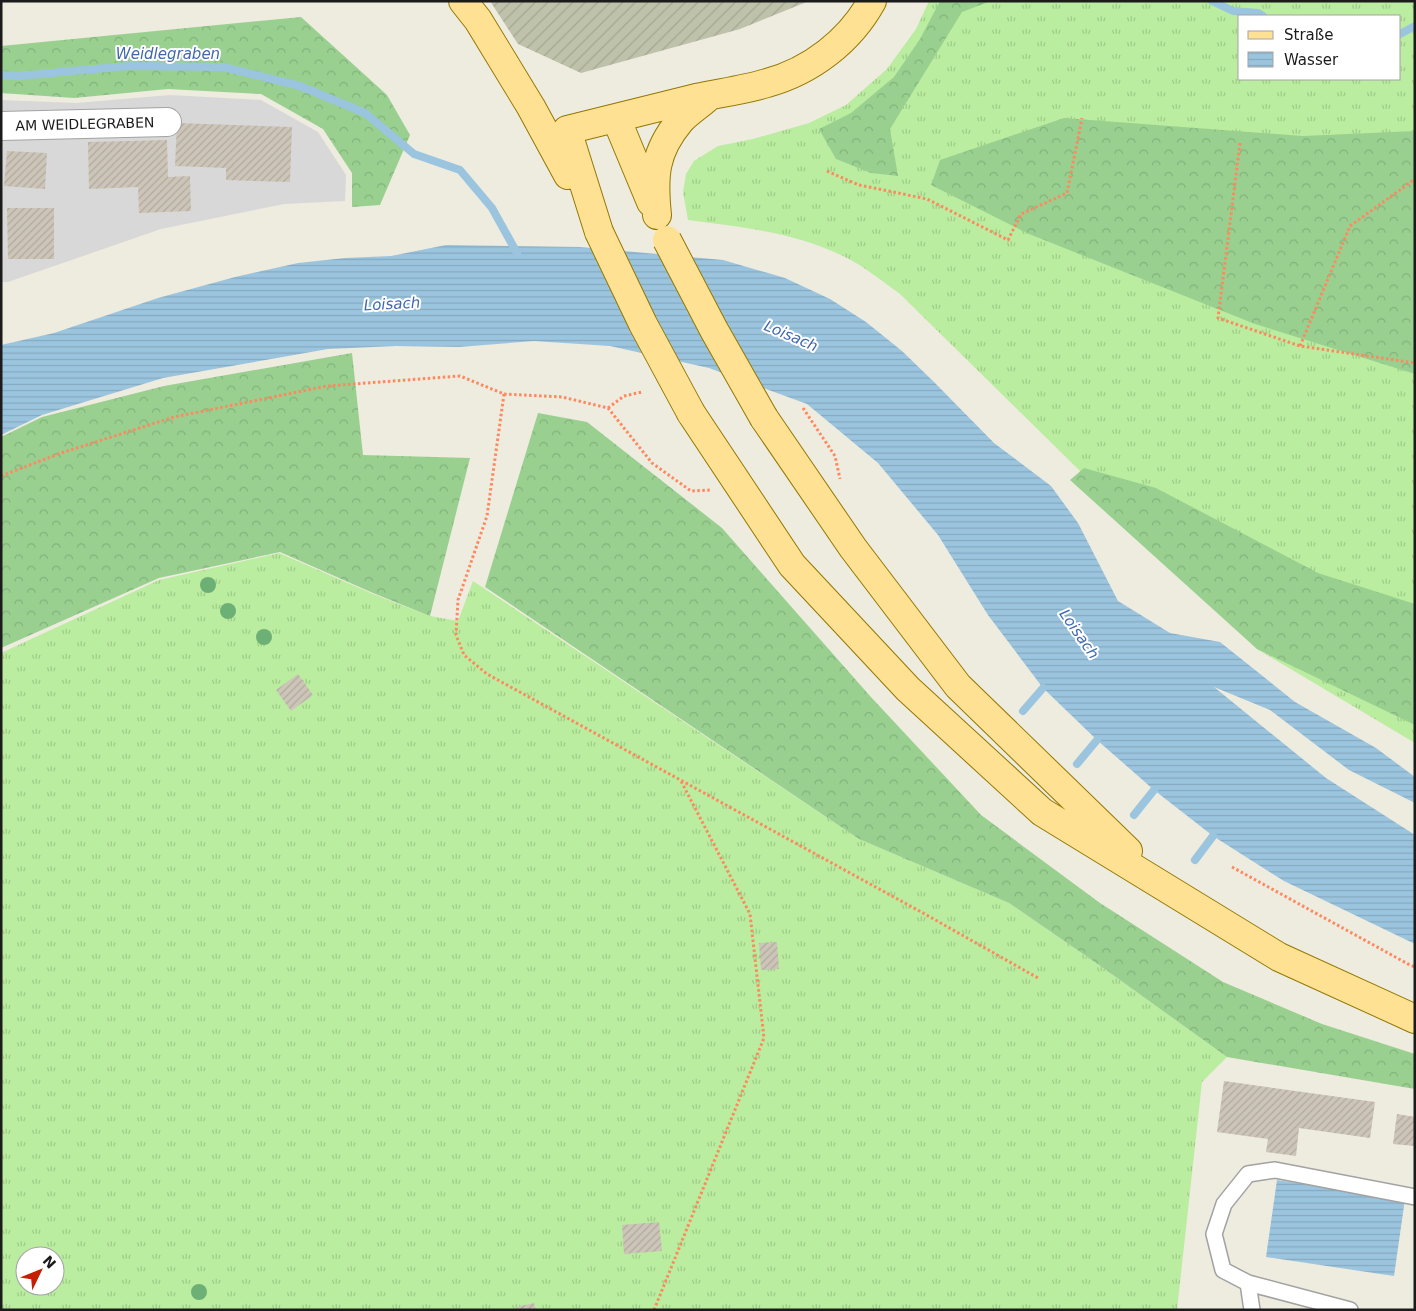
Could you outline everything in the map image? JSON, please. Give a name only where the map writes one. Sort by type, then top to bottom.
[{"type":"main road","points":[[463,1],[478,20],[531,107],[599,232],[643,324],[691,413],[792,565],[908,689],[1042,812],[1279,957],[1415,1019]]},
{"type":"main road","points":[[599,232],[567,130],[768,83],[804,69],[832,50],[857,25],[872,1]]},
{"type":"main road","points":[[657,215],[654,193],[660,151],[680,120],[711,95]]},
{"type":"main road","points":[[616,118],[668,240],[714,330],[764,418],[853,548],[958,686],[1167,888]]},
{"type":"street","name":"AM WEIDLEGRABEN","points":[[1,126],[167,122]]},
{"type":"lane","points":[[1350,1310],[1248,1283],[1223,1270],[1214,1234],[1224,1204],[1248,1174],[1275,1170],[1415,1198]]},
{"type":"lane","points":[[1248,1283],[1252,1310]]},
{"type":"path","points":[[827,171],[859,185],[927,199],[1008,240],[1020,214],[1066,193],[1082,118]]},
{"type":"path","points":[[1240,143],[1218,318],[1300,346],[1415,363]]},
{"type":"path","points":[[1300,346],[1350,226],[1415,178]]},
{"type":"path","points":[[1,476],[174,417],[327,386],[460,376],[504,394],[562,397],[608,408],[652,463],[691,491],[715,490],[734,477]]},
{"type":"path","points":[[608,408],[624,396],[642,392]]},
{"type":"path","points":[[504,394],[487,516],[458,600],[456,635],[464,655],[487,674],[1038,978]]},
{"type":"path","points":[[803,408],[835,456]]},
{"type":"path","points":[[654,1310],[764,1038],[750,914],[680,781]]},
{"type":"path","points":[[1232,867],[1415,967]]},
{"type":"shaded area","points":[[490,1],[809,1],[740,29],[581,73],[518,44]]},
{"type":"shaded area","points":[[170,95],[261,100],[318,132],[346,175],[345,201],[284,204],[161,229],[8,282],[1,282],[1,100],[76,103]]},
{"type":"green space","points":[[929,1],[1415,1],[1415,743],[1257,649],[900,294],[873,274],[843,256],[806,241],[728,225],[688,220],[683,192],[686,174],[694,161],[718,146],[753,139],[809,123],[846,105],[887,69],[916,29]]},
{"type":"green space","points":[[940,1],[991,1],[962,12],[890,129],[898,176],[871,173],[836,159],[819,129],[851,113],[894,77],[920,39]]},
{"type":"green space","points":[[301,17],[387,95],[410,135],[380,205],[352,207],[352,173],[323,129],[261,94],[168,89],[74,98],[1,93],[1,46]]},
{"type":"green space","points":[[1064,118],[1303,136],[1415,131],[1415,374],[1255,324],[1029,234],[931,185],[940,160]]},
{"type":"green space","points":[[352,353],[363,455],[470,458],[430,616],[280,552],[159,578],[1,648],[1,437],[42,417],[164,386]]},
{"type":"green space","points":[[538,413],[587,422],[722,528],[870,696],[981,815],[1100,903],[1223,982],[1322,1024],[1415,1054],[1415,1089],[1227,1057],[1009,903],[859,839],[485,587]]},
{"type":"green space","points":[[1084,468],[1156,488],[1318,573],[1415,604],[1415,725],[1257,649],[1070,480]]},
{"type":"green space","points":[[279,553],[373,594],[430,616],[458,621],[473,581],[859,839],[1009,903],[1227,1057],[1202,1082],[1177,1310],[1,1310],[1,653],[159,580]]},
{"type":"water","name":"Loisach","points":[[446,245],[580,247],[723,260],[785,278],[830,299],[866,322],[902,351],[994,443],[1051,486],[1078,523],[1118,601],[1170,633],[1220,642],[1295,702],[1376,748],[1415,777],[1415,803],[1349,770],[1270,710],[1214,687],[1326,778],[1415,835],[1415,944],[1284,881],[1213,836],[1154,790],[1097,740],[1043,688],[988,615],[938,535],[878,463],[807,404],[709,368],[610,346],[534,341],[459,347],[396,346],[328,349],[163,378],[42,415],[1,435],[1,345],[54,333],[158,298],[235,277],[298,263],[391,256]]},
{"type":"water","points":[[1277,1180],[1405,1199],[1394,1276],[1266,1257]]},
{"type":"building","points":[[177,123],[292,127],[290,182],[226,180],[226,168],[175,166]]},
{"type":"building","points":[[167,140],[168,177],[190,176],[191,211],[139,213],[138,187],[89,189],[88,142]]},
{"type":"building","points":[[7,151],[47,153],[45,189],[4,186]]},
{"type":"building","points":[[7,208],[54,208],[54,259],[8,259]]},
{"type":"building","points":[[298,674],[313,695],[291,711],[276,690]]},
{"type":"building","points":[[777,942],[779,969],[761,970],[759,943]]},
{"type":"building","points":[[1224,1081],[1375,1102],[1370,1138],[1299,1128],[1296,1156],[1266,1152],[1268,1139],[1217,1132]]},
{"type":"building","points":[[1397,1114],[1415,1117],[1415,1146],[1393,1144]]},
{"type":"building","points":[[659,1222],[662,1251],[624,1254],[622,1225]]},
{"type":"building","points":[[534,1303],[536,1310],[517,1310],[516,1307]]},
{"type":"waterway","points":[[1212,1],[1233,11],[1258,13],[1261,15]]},
{"type":"waterway","points":[[1401,33],[1415,26]]},
{"type":"waterway","name":"Weidlegraben","points":[[1,75],[18,76],[128,66],[223,67],[300,86],[365,113],[414,154],[460,170],[492,208],[517,253]]},
{"type":"waterway","points":[[1023,711],[1043,688]]},
{"type":"waterway","points":[[1077,764],[1097,740]]},
{"type":"waterway","points":[[1134,815],[1154,790]]},
{"type":"waterway","points":[[1195,860],[1213,836]]}]
